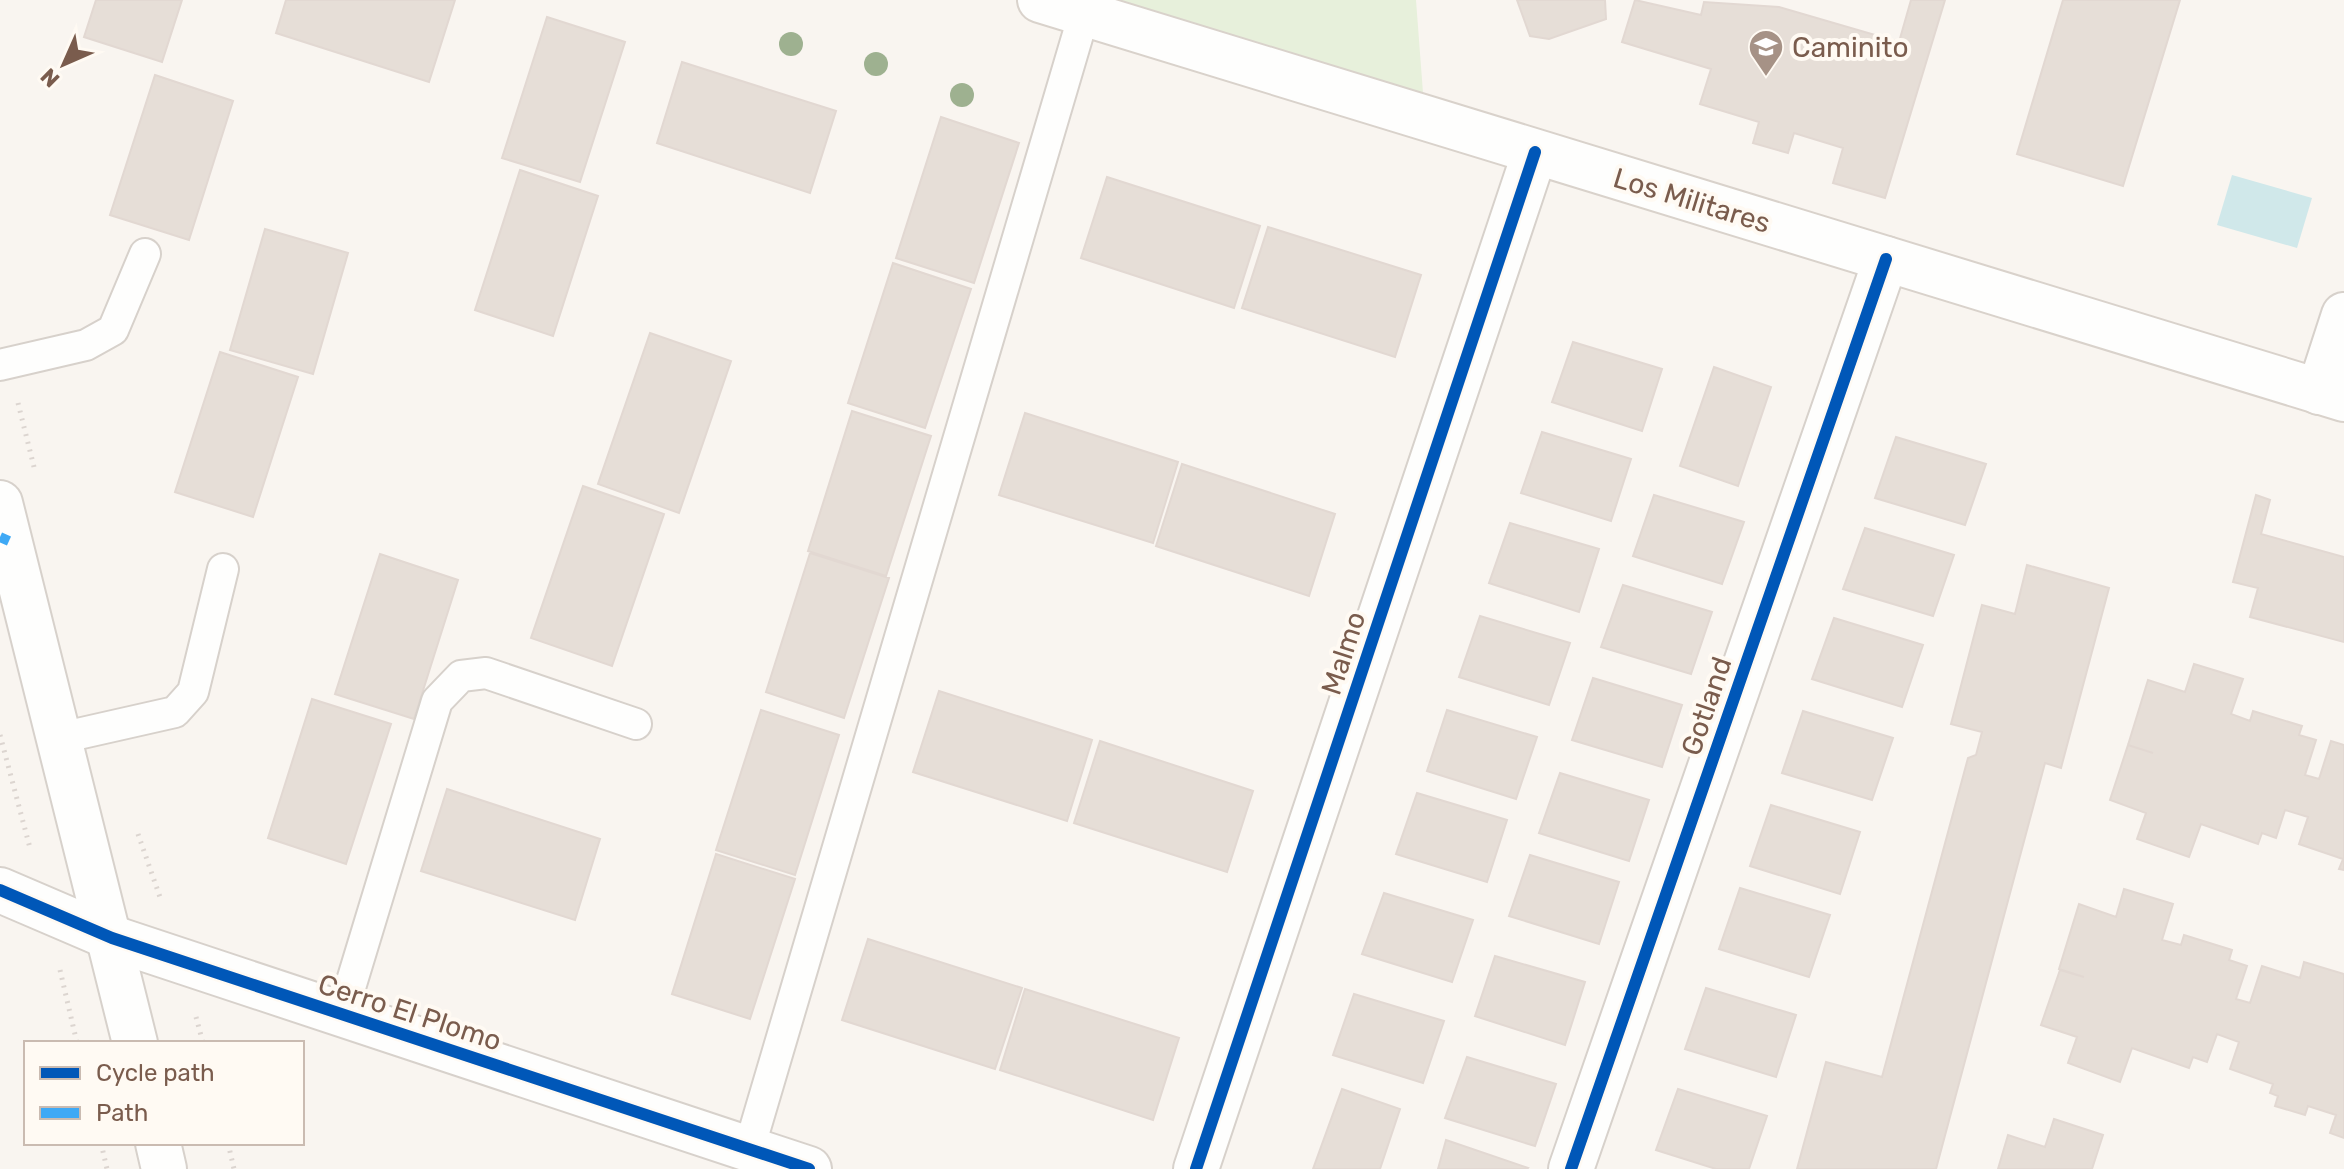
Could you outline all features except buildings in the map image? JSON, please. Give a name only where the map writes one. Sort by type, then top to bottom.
[{"type":"street","name":"Los Militares","points":[[1040,0],[2331,396]]},
{"type":"street","name":"Malmo","points":[[1196,1169],[1535,152]]},
{"type":"street","name":"Gotland","points":[[1571,1169],[1886,259]]},
{"type":"street","points":[[2331,396],[2344,315]]},
{"type":"street","points":[[3,527],[112,938],[135,1041]]},
{"type":"street","name":"Cerro El Plomo","points":[[0,890],[112,938],[809,1169]]},
{"type":"street","points":[[158,1145],[164,1169]]},
{"type":"lane","points":[[749,1149],[1084,14]]},
{"type":"lane","points":[[0,365],[86,345],[113,330],[145,254]]},
{"type":"lane","points":[[60,738],[175,712],[193,692],[223,569]]},
{"type":"lane","points":[[342,1014],[437,701],[461,676],[486,673],[636,724]]},
{"type":"path","points":[[101,1145],[107,1169]]},
{"type":"path","points":[[228,1145],[234,1169]]},
{"type":"green space","points":[[1116,0],[1416,0],[1423,93]]},
{"type":"water","points":[[2232,175],[2312,198],[2297,248],[2217,225]]},
{"type":"marked path","points":[[0,537],[9,541]]},
{"type":"cycle path","points":[[1196,1169],[1535,152]]},
{"type":"cycle path","points":[[1571,1169],[1886,259]]},
{"type":"cycle path","points":[[0,890],[112,938],[809,1169]]},
{"type":"place","name":"Caminito","points":[[1766,78]]}]
